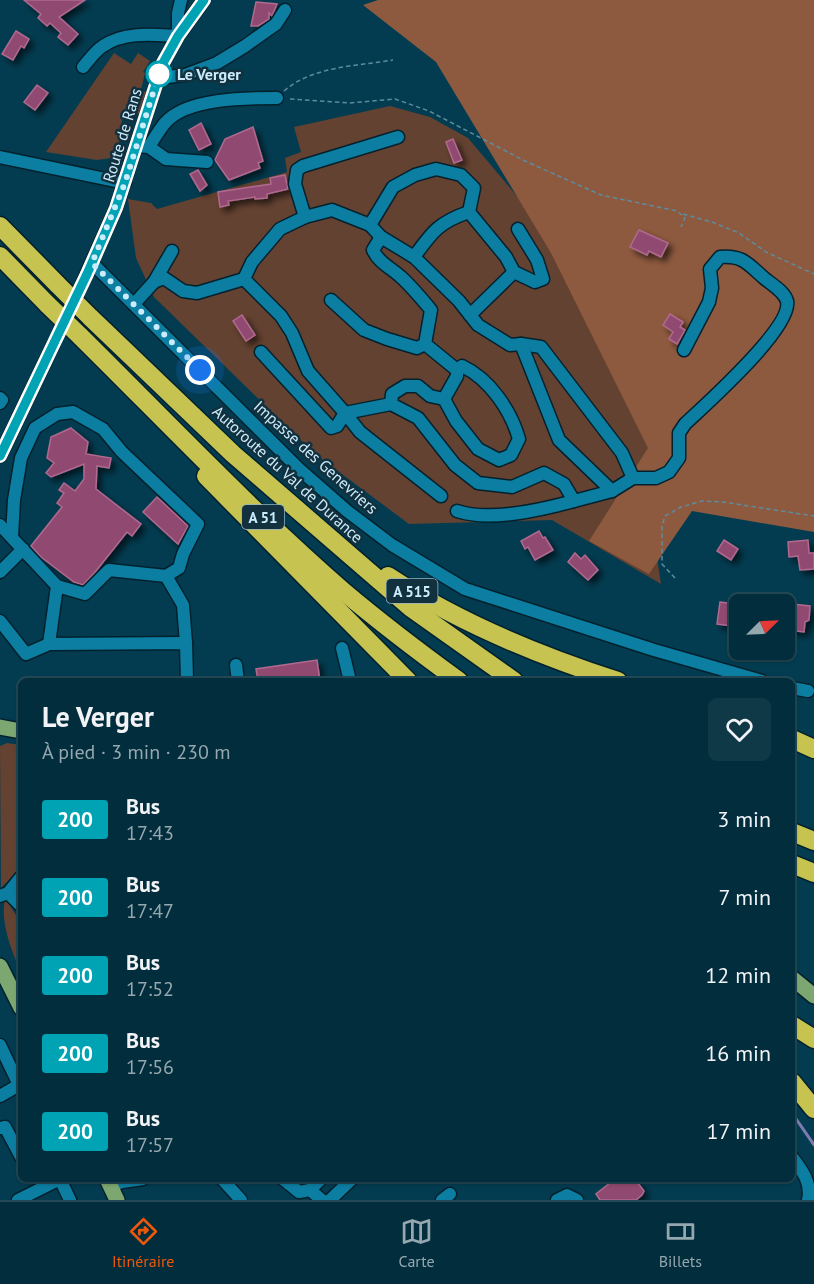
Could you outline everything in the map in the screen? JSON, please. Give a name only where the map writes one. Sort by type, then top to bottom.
[{"type":"highway","name":"Autoroute du Val de Durance","points":[[0,226],[90,317],[233,454],[411,608],[510,678]]},
{"type":"highway","name":"A 51","points":[[0,256],[278,532],[398,636],[455,678]]},
{"type":"highway","points":[[80,336],[222,494],[405,678]]},
{"type":"highway","name":"A 515","points":[[233,454],[386,574],[428,602],[494,635],[609,678]]},
{"type":"highway","points":[[795,740],[814,749]]},
{"type":"highway","points":[[795,833],[814,841]]},
{"type":"highway","points":[[795,865],[814,873]]},
{"type":"highway","points":[[795,1027],[814,1039]]},
{"type":"highway","points":[[795,1086],[814,1109]]},
{"type":"main road","points":[[2,728],[18,731]]},
{"type":"main road","points":[[0,966],[18,1002]]},
{"type":"main road","points":[[795,980],[814,996]]},
{"type":"main road","points":[[108,1182],[117,1200]]},
{"type":"street","points":[[83,67],[96,51],[112,41],[136,35],[178,36],[178,13],[181,0]]},
{"type":"street","name":"Route de Rans","points":[[81,286],[143,146],[157,78],[163,63],[178,36],[204,0]]},
{"type":"street","points":[[157,78],[184,75],[217,63],[276,24],[285,10]]},
{"type":"street","points":[[207,162],[166,159],[143,146],[165,122],[185,108],[243,98],[277,98]]},
{"type":"street","points":[[305,217],[295,184],[297,170],[303,166],[398,137]]},
{"type":"street","points":[[0,157],[125,183]]},
{"type":"street","points":[[370,225],[393,187],[436,169],[461,175],[474,188],[469,212]]},
{"type":"street","points":[[154,282],[164,278],[183,291],[197,293],[244,279],[252,261],[280,229],[305,217],[332,210],[370,225],[381,237],[414,257],[459,301],[478,325],[510,345],[541,347],[622,453],[633,478]]},
{"type":"street","points":[[414,257],[432,231],[454,217],[469,212]]},
{"type":"street","points":[[469,212],[506,257],[514,272],[535,282],[543,279],[537,260],[518,229]]},
{"type":"street","points":[[381,237],[373,250],[377,259],[399,275],[430,310],[425,344]]},
{"type":"street","points":[[134,304],[154,282],[172,251]]},
{"type":"street","points":[[457,511],[466,514],[491,515],[549,508],[612,491],[633,478],[656,478],[669,472],[679,458],[679,433],[685,424],[770,340],[786,311],[787,301],[782,293],[741,258],[720,257],[710,269],[712,288],[709,302],[684,350]]},
{"type":"street","name":"Impasse des Genevriers","points":[[92,263],[299,468],[347,511],[392,545],[465,589],[645,647],[752,678]]},
{"type":"street","points":[[470,315],[514,272]]},
{"type":"street","points":[[244,279],[280,316],[292,333],[308,371],[360,432],[441,496]]},
{"type":"street","points":[[331,300],[364,330],[417,348],[425,344]]},
{"type":"street","points":[[0,456],[54,343]]},
{"type":"street","points":[[425,344],[457,370]]},
{"type":"street","points":[[521,344],[559,440],[612,491]]},
{"type":"street","points":[[261,352],[331,428],[337,426],[345,413],[391,404],[418,418],[455,465],[478,483],[512,487],[544,473],[564,484],[574,501]]},
{"type":"street","points":[[391,404],[392,394],[405,386],[418,386],[430,396],[444,399],[456,421],[478,449],[499,460],[511,456],[519,440],[515,424],[509,414],[496,394],[472,371],[462,366],[457,370]]},
{"type":"street","points":[[444,399],[457,376],[457,370]]},
{"type":"street","points":[[0,398],[2,400],[0,403]]},
{"type":"street","points":[[0,525],[57,586],[85,594],[109,570],[166,576],[179,568],[183,554],[198,524],[122,452],[102,429],[73,412],[57,414],[35,428],[21,458],[14,500],[12,537]]},
{"type":"street","points":[[0,572],[23,549]]},
{"type":"street","points":[[166,576],[183,605],[187,678]]},
{"type":"street","points":[[50,644],[57,586]]},
{"type":"street","points":[[0,621],[26,654],[50,644],[186,643]]},
{"type":"street","points":[[342,648],[349,678]]},
{"type":"street","points":[[236,665],[238,678]]},
{"type":"street","points":[[795,689],[808,691]]},
{"type":"street","points":[[18,880],[4,894],[18,904]]},
{"type":"street","points":[[0,1045],[18,1083]]},
{"type":"street","points":[[0,1096],[18,1086]]},
{"type":"street","points":[[0,1128],[5,1126],[18,1151]]},
{"type":"street","points":[[795,1161],[804,1173],[810,1191],[808,1200]]},
{"type":"street","points":[[19,1200],[42,1195],[57,1182]]},
{"type":"street","points":[[61,1182],[70,1200]]},
{"type":"street","points":[[225,1182],[241,1200]]},
{"type":"street","points":[[287,1182],[299,1192],[314,1183],[322,1200]]},
{"type":"street","points":[[330,1200],[349,1182]]},
{"type":"street","points":[[557,1200],[567,1195],[577,1200]]},
{"type":"path","points":[[277,98],[290,86],[314,74],[393,60]]},
{"type":"path","points":[[277,98],[350,103],[395,99],[429,111],[525,161],[591,191],[712,222],[739,233],[766,252],[814,274]]},
{"type":"path","points":[[681,227],[685,218],[682,214]]},
{"type":"path","points":[[675,578],[662,564],[662,526],[669,512],[702,501],[787,510],[814,516]]},
{"type":"shaded area","points":[[378,0],[814,0],[814,532],[692,511],[649,574],[589,541],[648,448],[551,253],[436,62],[363,5]]},
{"type":"shaded area","points":[[114,53],[131,64],[138,53],[150,61],[143,72],[145,73],[141,90],[147,93],[140,114],[123,113],[118,151],[111,158],[97,160],[46,152]]},
{"type":"shaded area","points":[[390,106],[430,117],[468,138],[674,382],[700,489],[655,544],[661,584],[552,520],[409,524],[315,454],[154,297],[136,258],[128,199],[151,203],[157,209],[287,172],[285,158],[301,152],[294,127]]},
{"type":"shaded area","points":[[7,743],[18,745],[18,871],[1,888],[0,746]]},
{"type":"shaded area","points":[[5,898],[18,917],[18,965],[5,926]]},
{"type":"building","points":[[24,0],[85,0],[59,17],[78,34],[68,45],[58,37],[61,33],[50,23],[47,26],[38,18],[41,14]]},
{"type":"building","points":[[256,2],[277,4],[272,16],[269,13],[269,19],[258,26],[251,26]]},
{"type":"building","points":[[16,31],[29,39],[24,48],[21,46],[13,60],[2,54]]},
{"type":"building","points":[[37,85],[48,93],[35,110],[24,102]]},
{"type":"building","points":[[201,123],[211,144],[199,150],[189,130]]},
{"type":"building","points":[[253,127],[263,161],[258,163],[260,168],[229,180],[215,160],[225,139]]},
{"type":"building","points":[[453,139],[462,160],[454,163],[446,142]]},
{"type":"building","points":[[198,170],[207,185],[200,191],[190,174]]},
{"type":"building","points":[[285,175],[288,189],[267,194],[267,198],[255,199],[255,197],[228,201],[229,205],[220,207],[218,192],[271,184],[270,178]]},
{"type":"building","points":[[639,230],[668,243],[661,257],[649,251],[647,255],[630,247]]},
{"type":"building","points":[[670,314],[683,322],[680,327],[685,330],[677,344],[669,339],[673,332],[663,325]]},
{"type":"building","points":[[242,315],[255,335],[246,341],[233,321]]},
{"type":"building","points":[[71,428],[88,442],[86,454],[111,458],[109,468],[97,466],[96,489],[141,524],[132,536],[127,532],[83,585],[74,582],[41,557],[31,546],[62,507],[57,503],[64,493],[59,490],[64,483],[75,491],[84,479],[84,464],[51,477],[46,473],[54,463],[47,458],[51,437]]},
{"type":"building","points":[[157,497],[188,526],[178,544],[143,512]]},
{"type":"building","points":[[539,531],[553,550],[535,560],[528,547],[525,549],[521,541]]},
{"type":"building","points":[[724,540],[738,549],[731,560],[717,551]]},
{"type":"building","points":[[808,540],[809,553],[814,553],[814,569],[800,570],[798,556],[789,557],[788,542]]},
{"type":"building","points":[[575,553],[581,559],[585,555],[598,570],[588,580],[568,562]]},
{"type":"building","points":[[720,602],[729,603],[729,626],[717,624]]},
{"type":"building","points":[[795,604],[810,606],[809,620],[805,622],[804,632],[795,631]]},
{"type":"building","points":[[317,660],[320,678],[258,678],[256,669]]},
{"type":"building","points":[[611,1182],[637,1182],[644,1191],[636,1200],[600,1200],[596,1194]]},
{"type":"waterway","points":[[795,1117],[814,1145]]},
{"type":"tunnel","points":[[54,343],[81,286]]},
{"type":"bus line","name":"200","points":[[0,456],[116,208],[163,63],[178,36],[204,0]]},
{"type":"place","name":"Le Verger","points":[[159,74]]},
{"type":"route","points":[[159,74],[125,183],[92,263],[200,370]]}]
